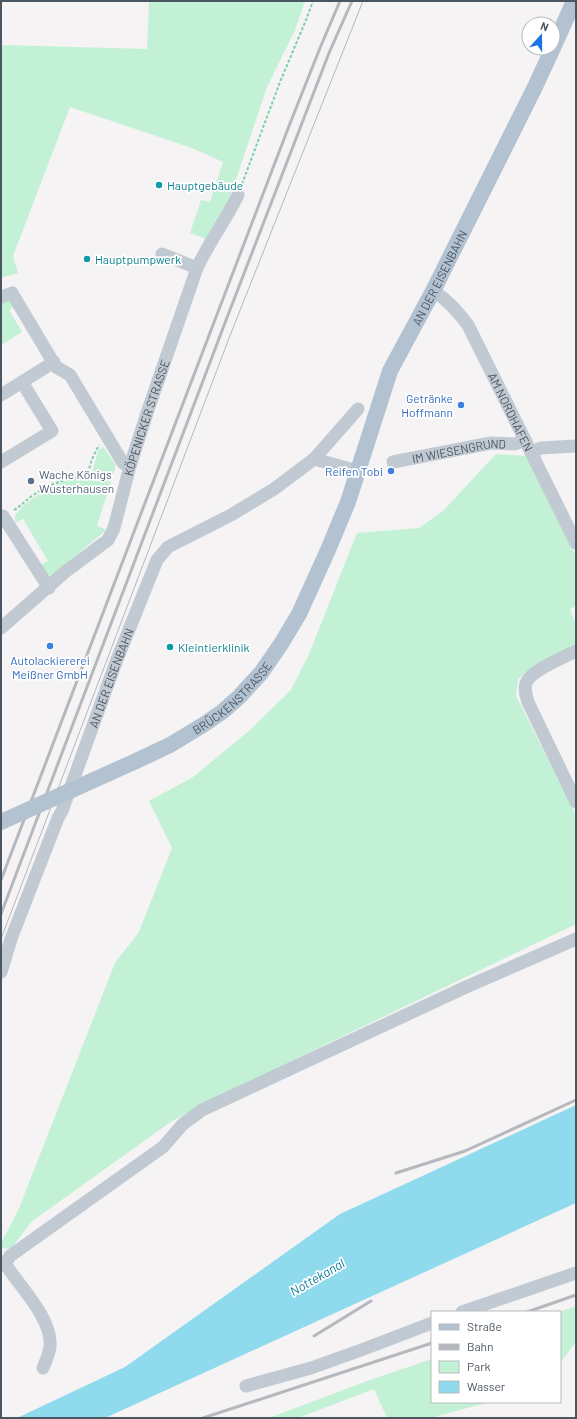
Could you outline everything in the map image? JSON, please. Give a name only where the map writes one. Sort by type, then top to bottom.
[{"type":"main road","name":"AN DER EISENBAHN","points":[[561,30],[574,1]]},
{"type":"main road","name":"AN DER EISENBAHN","points":[[358,471],[390,371],[433,291],[549,56]]},
{"type":"main road","name":"BRÜCKENSTRASSE","points":[[1,822],[170,745],[222,712],[239,697],[261,673],[299,614],[348,502],[358,471]]},
{"type":"street","name":"KÖPENICKER STRASSE","points":[[1,628],[49,588],[65,572],[108,540],[114,528],[130,466],[147,413],[197,268],[204,253],[238,195]]},
{"type":"street","points":[[162,254],[197,268]]},
{"type":"street","name":"AM NORDHAFEN","points":[[433,291],[454,306],[468,325],[576,543]]},
{"type":"street","points":[[1,297],[12,294],[56,367],[70,375],[123,463],[130,466]]},
{"type":"street","points":[[1,395],[54,362]]},
{"type":"street","points":[[1,462],[52,431],[22,382]]},
{"type":"street","name":"AN DER EISENBAHN","points":[[1,972],[11,939],[62,811],[116,662],[157,560],[168,547],[231,515],[268,493],[314,459],[358,409]]},
{"type":"street","name":"IM WIESENGRUND","points":[[393,462],[491,443],[515,444],[525,440]]},
{"type":"street","points":[[531,452],[541,448],[576,446]]},
{"type":"street","points":[[314,459],[358,471]]},
{"type":"street","points":[[2,517],[49,588]]},
{"type":"street","points":[[576,651],[534,673],[526,683],[525,692],[528,702],[576,802]]},
{"type":"street","points":[[43,1368],[49,1353],[50,1338],[43,1317],[6,1265],[6,1261],[10,1256],[163,1147],[183,1124],[202,1110],[466,987],[576,939]]},
{"type":"street","points":[[465,1311],[576,1273]]},
{"type":"street","points":[[246,1386],[325,1363],[431,1322]]},
{"type":"path","points":[[238,195],[280,82],[313,1]]},
{"type":"path","points":[[2,517],[20,507],[31,497],[55,483],[64,479],[87,476],[97,448],[101,442],[108,438]]},
{"type":"green space","points":[[149,1],[305,1],[295,30],[267,87],[227,206],[209,240],[190,233],[201,200],[210,202],[223,162],[192,148],[70,107],[13,256],[18,273],[1,278],[1,45],[147,49]]},
{"type":"green space","points":[[8,300],[15,305],[9,310],[22,332],[1,345],[1,302]]},
{"type":"green space","points":[[103,447],[116,465],[97,526],[105,529],[104,532],[51,576],[45,573],[41,565],[48,561],[23,519],[15,523],[17,512],[37,496],[53,486],[68,480],[90,480],[98,451]]},
{"type":"green space","points":[[496,454],[527,456],[576,556],[576,606],[570,609],[576,624],[576,648],[525,673],[518,679],[516,696],[576,815],[576,924],[231,1090],[172,1121],[31,1222],[11,1249],[1,1248],[1,1243],[18,1211],[115,963],[139,932],[172,848],[149,801],[193,777],[249,731],[291,690],[309,654],[357,533],[419,528],[443,511]]},
{"type":"green space","points":[[576,1306],[576,1342],[561,1362],[561,1312]]},
{"type":"green space","points":[[431,1359],[431,1403],[485,1403],[431,1418],[387,1418],[374,1389],[298,1418],[269,1418],[370,1380]]},
{"type":"water","name":"Nottekanal","points":[[576,1105],[576,1203],[105,1418],[17,1418],[125,1367],[340,1214]]},
{"type":"tram line","points":[[1,939],[231,333],[363,1]]},
{"type":"railway","points":[[1,880],[289,126],[340,1]]},
{"type":"railway","points":[[1,914],[223,328],[329,53],[352,1]]},
{"type":"railway","points":[[396,1173],[465,1151],[576,1100]]},
{"type":"railway","points":[[530,1311],[576,1295]]},
{"type":"railway","points":[[314,1336],[371,1301]]},
{"type":"railway","points":[[203,1418],[431,1343]]},
{"type":"place","name":"Hauptgebäude","points":[[159,185]]},
{"type":"place","name":"Hauptpumpwerk","points":[[87,259]]},
{"type":"place","name":"Getränke Hoffmann","points":[[461,405]]},
{"type":"place","name":"Reifen Tobi","points":[[391,471]]},
{"type":"place","name":"Wache Königs Wusterhausen","points":[[31,481]]},
{"type":"place","name":"Autolackiererei Meißner GmbH","points":[[50,646]]},
{"type":"place","name":"Kleintierklinik","points":[[170,647]]}]
